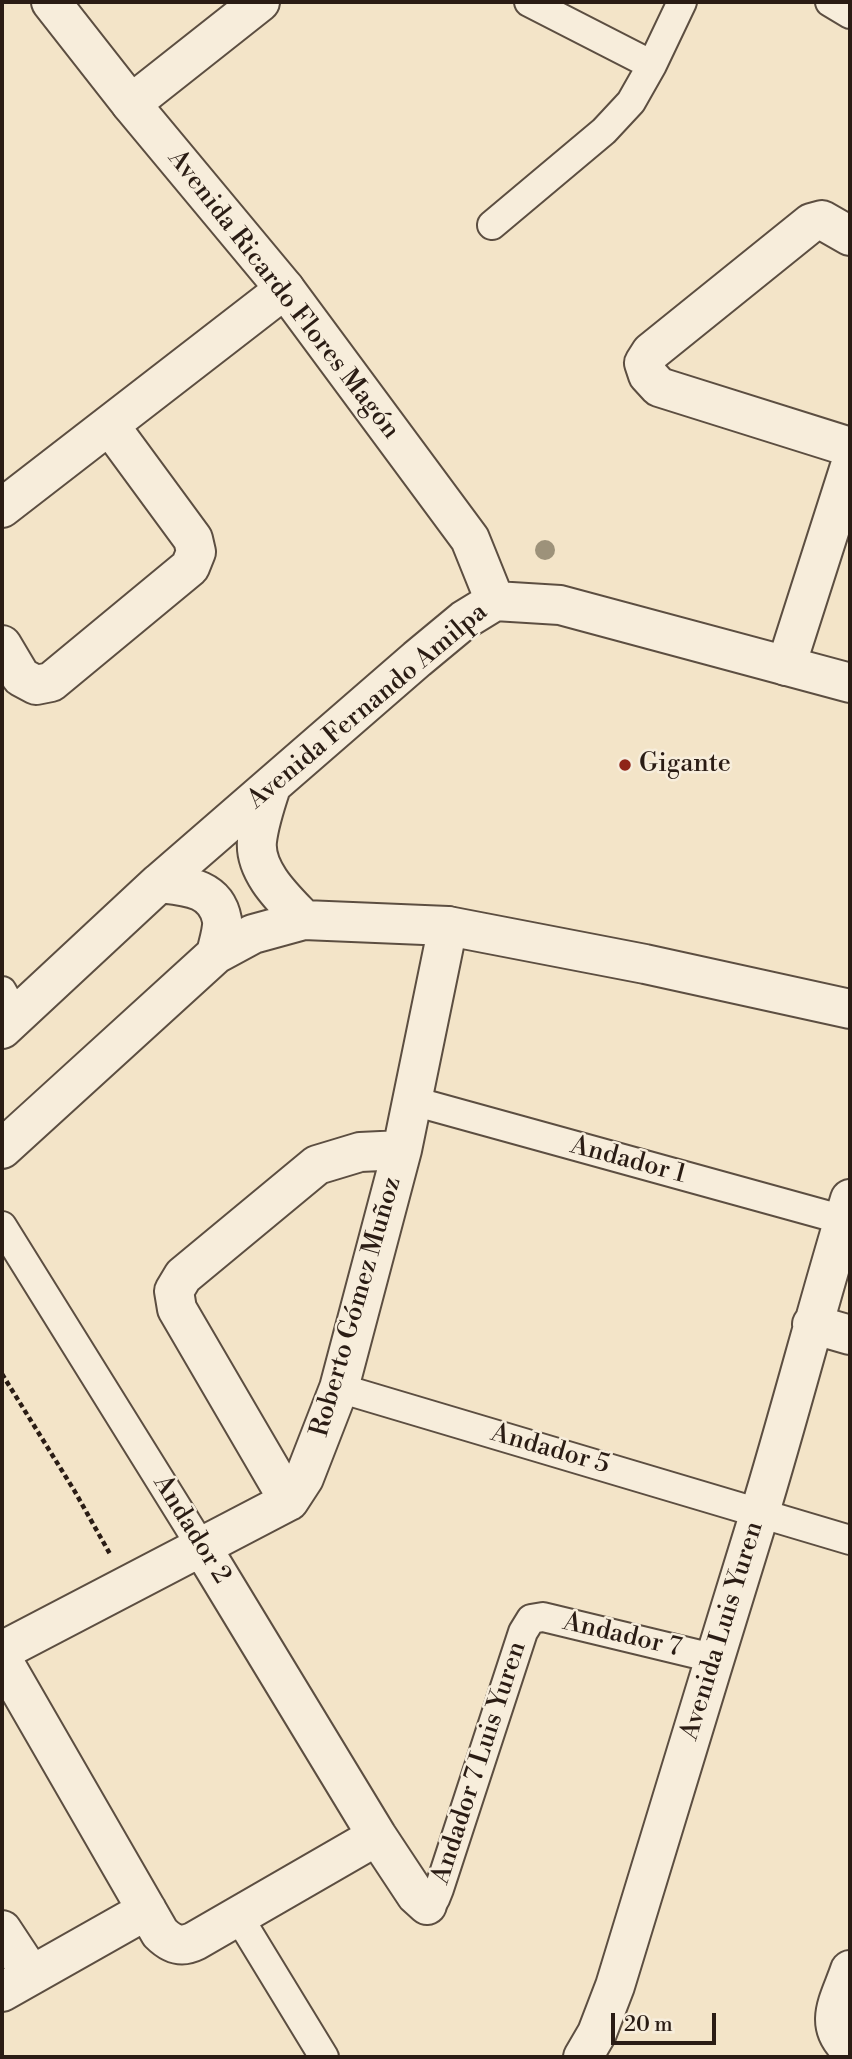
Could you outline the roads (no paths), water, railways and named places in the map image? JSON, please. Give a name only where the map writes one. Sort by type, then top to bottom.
[{"type":"street","name":"Avenida Ricardo Flores Magón","points":[[51,2],[131,104],[285,289],[470,539],[495,601]]},
{"type":"street","points":[[131,104],[260,2]]},
{"type":"street","points":[[530,2],[652,65]]},
{"type":"street","points":[[492,225],[604,131],[632,102],[682,2]]},
{"type":"street","points":[[830,2],[850,14]]},
{"type":"street","points":[[850,236],[822,220],[811,223],[651,352],[644,363],[648,375],[659,387],[850,447]]},
{"type":"street","points":[[2,508],[285,289]]},
{"type":"street","points":[[2,645],[21,677],[36,685],[51,682],[190,567],[196,552],[193,539],[110,426]]},
{"type":"street","points":[[786,666],[850,466]]},
{"type":"street","name":"Avenida Fernando Amilpa","points":[[7,1012],[436,643],[464,620],[495,601],[560,605],[850,683]]},
{"type":"street","points":[[271,787],[256,844],[261,866],[287,903],[304,920]]},
{"type":"street","points":[[159,883],[195,887],[217,907],[222,922],[216,954]]},
{"type":"street","points":[[2,1149],[216,954],[253,934],[304,920],[448,926],[645,964],[850,1009]]},
{"type":"street","name":"Roberto Gómez Muñoz","points":[[402,1150],[360,1152],[317,1165],[183,1276],[174,1291],[177,1309],[289,1501],[304,1478],[339,1388],[402,1150],[448,926]]},
{"type":"street","name":"Andador 1","points":[[413,1101],[847,1209]]},
{"type":"street","name":"Avenida Luis Yuren","points":[[583,2057],[597,2033],[615,1986],[713,1658],[760,1513],[847,1209]]},
{"type":"street","name":"Andador 2","points":[[2,1226],[377,1836],[416,1895],[427,1905]]},
{"type":"street","points":[[812,1324],[850,1335]]},
{"type":"street","name":"Andador 5","points":[[339,1388],[850,1540]]},
{"type":"street","points":[[2,1651],[289,1501]]},
{"type":"street","name":"Andador 7","points":[[531,1619],[543,1617],[713,1658]]},
{"type":"street","name":"Andador 7 Luis Yuren","points":[[427,1905],[435,1899],[439,1889],[523,1632],[531,1619]]},
{"type":"street","points":[[2,1659],[160,1933],[177,1945],[187,1945],[195,1941],[377,1836]]},
{"type":"street","points":[[2,1930],[17,1983],[147,1910]]},
{"type":"street","points":[[238,1916],[324,2057]]},
{"type":"street","points":[[850,1970],[834,2024],[836,2034],[850,2049]]},
{"type":"place","name":"Gigante","points":[[625,765]]}]
